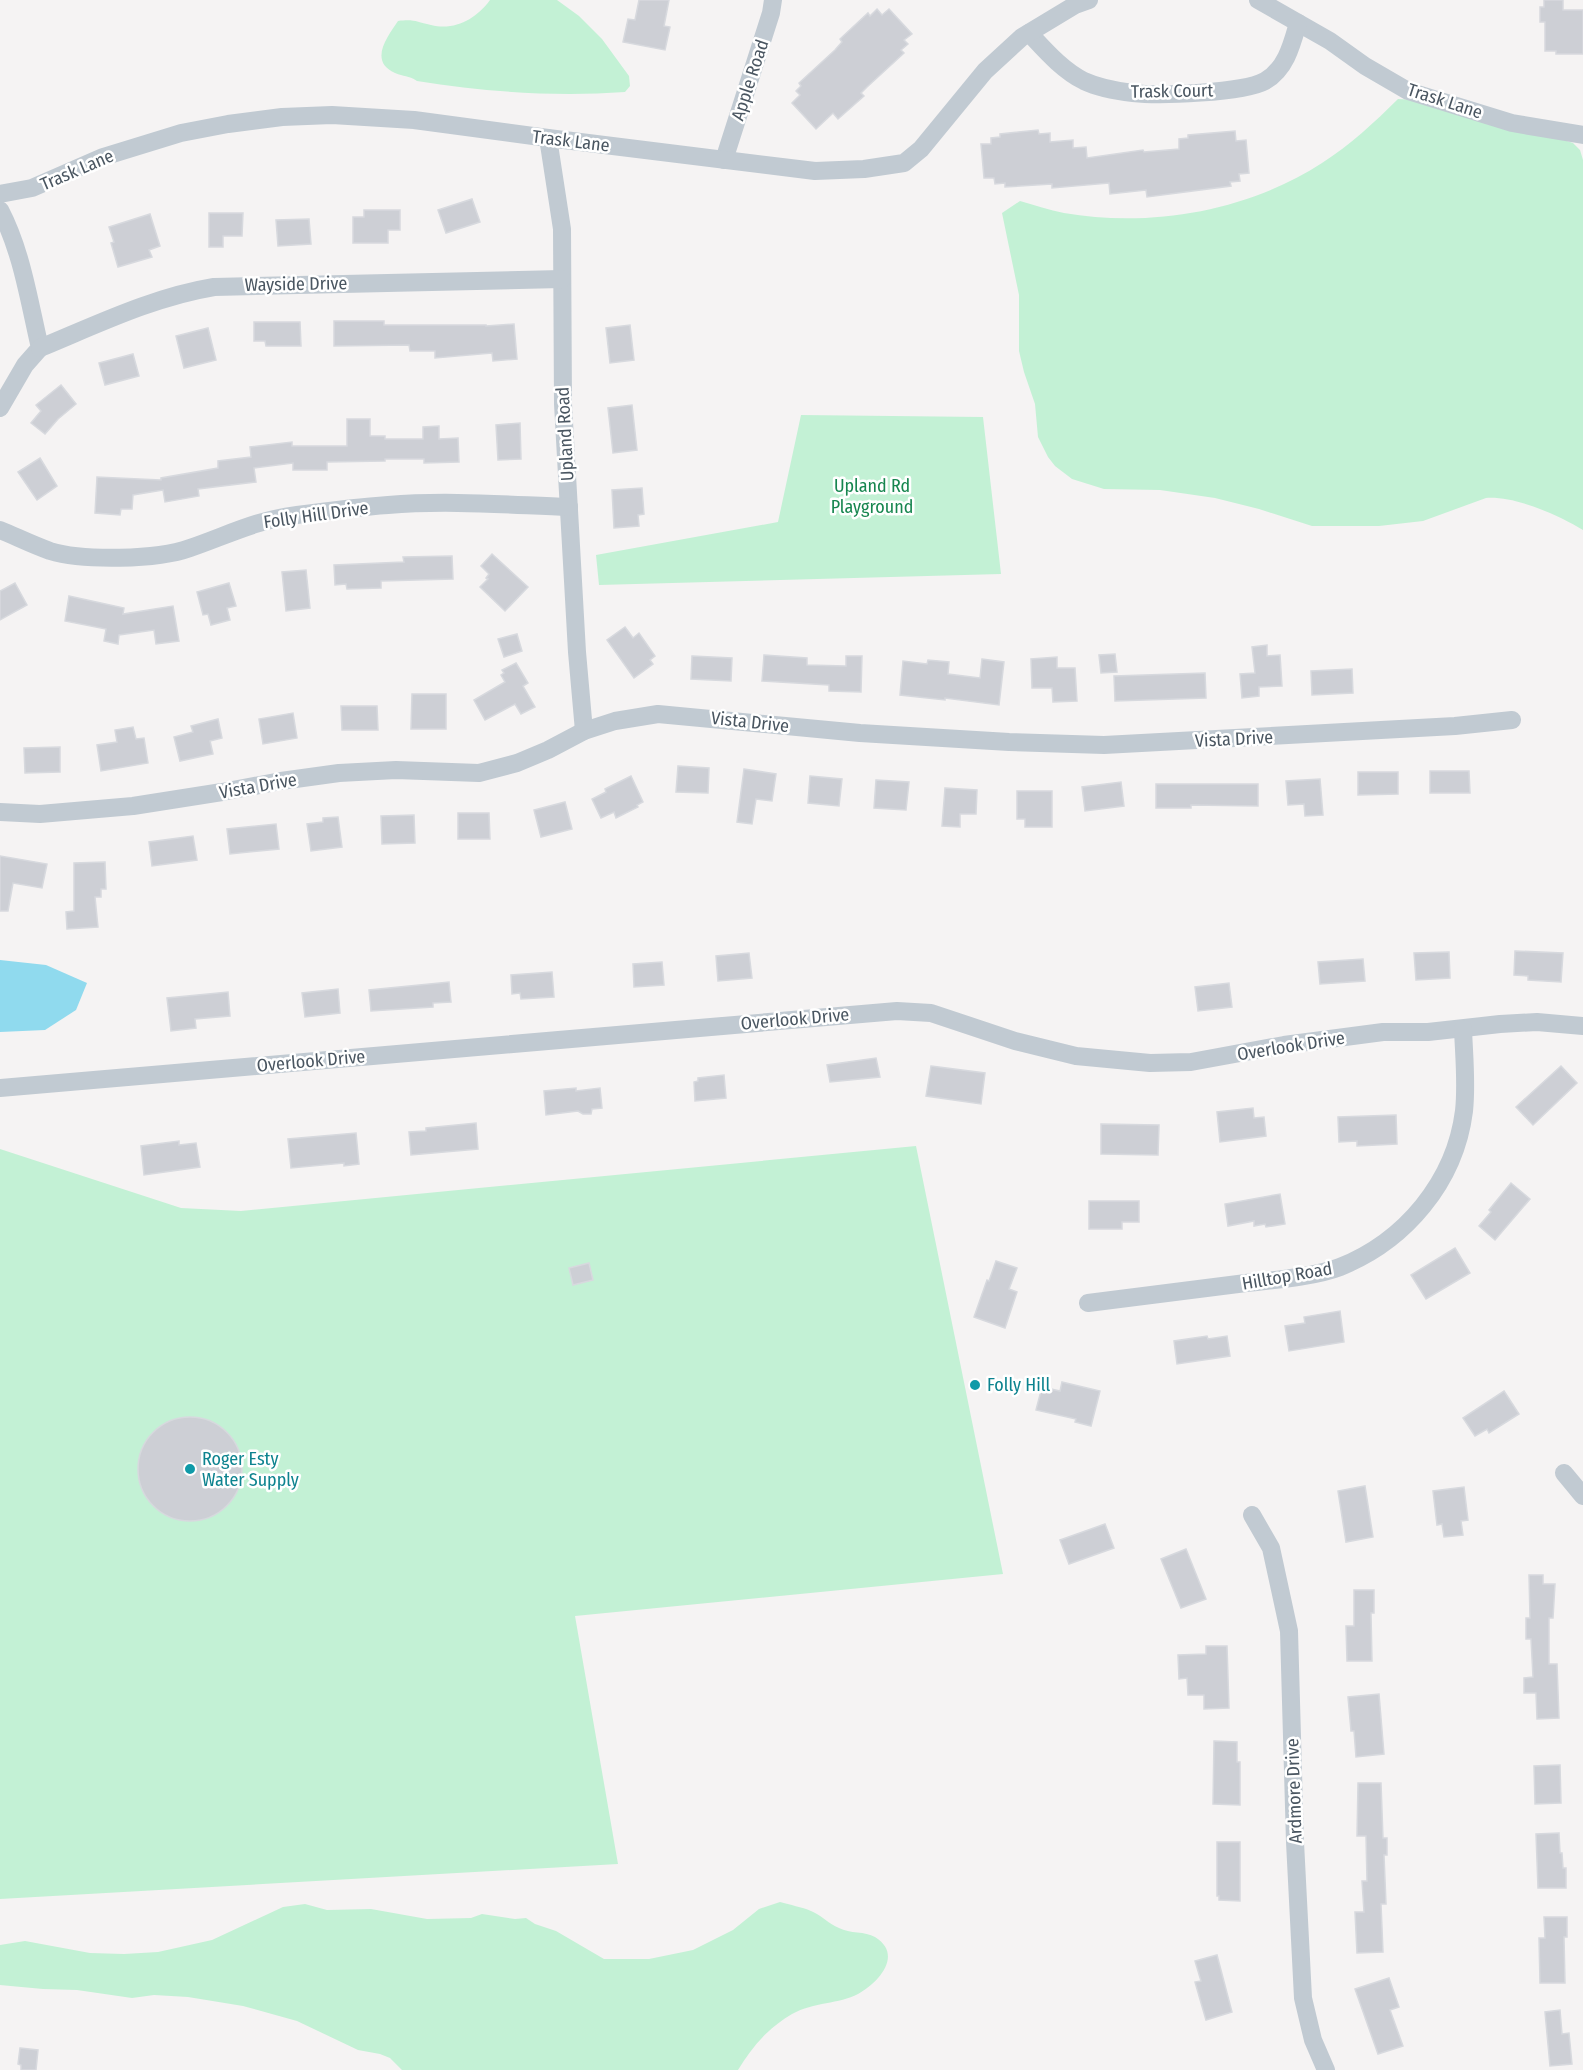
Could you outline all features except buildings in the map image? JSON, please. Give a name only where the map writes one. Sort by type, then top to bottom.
[{"type":"street","name":"Apple Road","points":[[724,160],[771,13],[773,0]]},
{"type":"street","name":"Trask Lane","points":[[0,194],[32,188],[103,157],[181,133],[282,117],[372,116],[414,120],[815,171],[864,169],[904,163],[921,149],[985,71],[1022,37],[1075,5],[1089,0]]},
{"type":"street","name":"Trask Lane","points":[[1258,0],[1408,91],[1512,123],[1583,135]]},
{"type":"street","name":"Trask Court","points":[[1029,33],[1052,58],[1082,80],[1101,88],[1134,93],[1174,93],[1246,88],[1266,80],[1281,66],[1291,50],[1298,23]]},
{"type":"street","name":"Upland Road","points":[[548,138],[562,229],[563,404],[577,652],[584,731]]},
{"type":"street","points":[[0,210],[18,257],[40,348]]},
{"type":"street","name":"Wayside Drive","points":[[0,408],[25,365],[40,348],[189,291],[213,287],[562,279]]},
{"type":"street","name":"Folly Hill Drive","points":[[0,530],[50,551],[75,557],[155,555],[188,549],[239,528],[272,518],[318,512],[389,505],[489,503],[569,507]]},
{"type":"street","name":"Vista Drive","points":[[0,812],[40,814],[133,806],[339,773],[396,770],[478,773],[517,763],[584,731],[615,721],[658,714],[860,733],[1104,745],[1446,727],[1512,720]]},
{"type":"street","name":"Overlook Drive","points":[[0,1088],[897,1011],[931,1013],[1015,1041],[1076,1056],[1150,1063],[1191,1062],[1234,1056],[1284,1045],[1383,1032],[1428,1032],[1537,1022],[1583,1026]]},
{"type":"street","name":"Hilltop Road","points":[[1088,1303],[1266,1281],[1337,1268],[1368,1254],[1393,1237],[1416,1215],[1434,1191],[1458,1137],[1464,1110],[1463,1029]]},
{"type":"street","points":[[1564,1473],[1583,1496]]},
{"type":"street","name":"Ardmore Drive","points":[[1252,1515],[1270,1548],[1289,1631],[1295,1842],[1303,1998],[1313,2040],[1326,2070]]},
{"type":"green space","points":[[490,0],[557,0],[579,16],[602,39],[629,76],[630,86],[625,92],[599,93],[547,94],[495,91],[417,81],[395,73],[383,62],[381,55],[383,48],[398,21],[440,26],[457,25],[472,18]]},
{"type":"green space","points":[[1398,99],[1432,101],[1508,121],[1573,143],[1580,150],[1583,160],[1583,530],[1562,518],[1523,503],[1498,498],[1486,498],[1423,521],[1379,526],[1312,526],[1215,498],[1160,490],[1104,489],[1072,479],[1055,466],[1038,437],[1035,404],[1019,351],[1019,295],[1002,213],[1020,201],[1064,213],[1131,218],[1198,212],[1231,204],[1293,180],[1322,163],[1362,133]]},
{"type":"green space","name":"Upland Rd Playground","points":[[801,415],[983,417],[1001,574],[599,585],[596,555],[778,522]]},
{"type":"green space","points":[[916,1146],[1003,1574],[575,1616],[618,1864],[0,1899],[0,1149],[181,1208],[241,1211]]},
{"type":"green space","points":[[780,1902],[811,1911],[843,1930],[875,1937],[883,1944],[888,1960],[880,1976],[858,1994],[800,2010],[783,2019],[761,2039],[738,2070],[402,2070],[390,2058],[358,2050],[297,2021],[243,2006],[188,1997],[154,1995],[132,1998],[77,1990],[0,1985],[0,1945],[25,1941],[90,1953],[158,1952],[212,1940],[283,1907],[305,1904],[327,1910],[371,1909],[427,1919],[471,1918],[482,1914],[515,1919],[526,1918],[535,1924],[556,1931],[604,1959],[649,1959],[693,1950],[733,1930],[759,1909]]},
{"type":"water","points":[[0,960],[46,965],[87,983],[76,1010],[45,1030],[0,1032]]},
{"type":"place","name":"Folly Hill","points":[[975,1385]]},
{"type":"place","name":"Roger Esty Water Supply","points":[[190,1469]]}]
